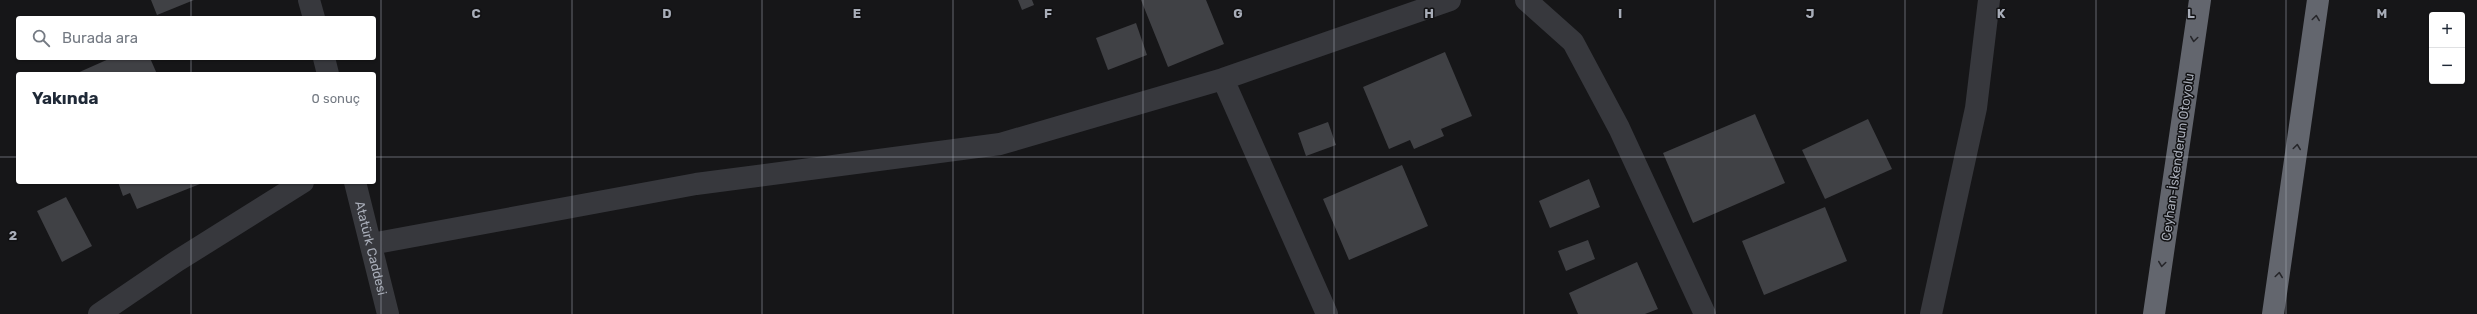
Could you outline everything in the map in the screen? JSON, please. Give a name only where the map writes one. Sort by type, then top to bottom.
[{"type":"highway","name":"Ceyhan-İskenderun Otoyolu","points":[[2154,314],[2200,0]]},
{"type":"highway","points":[[2273,314],[2318,0]]},
{"type":"street","points":[[309,0],[313,16]]},
{"type":"street","points":[[371,244],[696,184],[1000,144],[1224,79],[1450,0]]},
{"type":"street","points":[[1526,0],[1573,42],[1619,128],[1705,314]]},
{"type":"street","points":[[1931,314],[1976,108],[1989,0]]},
{"type":"street","points":[[324,60],[328,72]]},
{"type":"street","points":[[1224,79],[1327,314]]},
{"type":"street","points":[[99,314],[177,261],[300,184]]},
{"type":"street","name":"Atatürk Caddesi","points":[[356,184],[388,314]]},
{"type":"building","points":[[151,0],[194,0],[157,15]]},
{"type":"building","points":[[1018,0],[1032,0],[1034,5],[1022,10]]},
{"type":"building","points":[[1141,0],[1206,0],[1224,44],[1168,67]]},
{"type":"building","points":[[1136,23],[1147,55],[1108,70],[1096,38]]},
{"type":"building","points":[[1445,52],[1472,116],[1441,129],[1444,136],[1414,149],[1410,140],[1389,149],[1363,87]]},
{"type":"building","points":[[106,60],[151,60],[156,72],[80,72]]},
{"type":"building","points":[[1755,114],[1785,183],[1693,223],[1663,153]]},
{"type":"building","points":[[1868,119],[1892,169],[1825,199],[1802,150]]},
{"type":"building","points":[[1328,122],[1336,145],[1306,156],[1298,133]]},
{"type":"building","points":[[1402,165],[1428,226],[1349,260],[1323,199]]},
{"type":"building","points":[[1589,179],[1600,207],[1550,228],[1539,201]]},
{"type":"building","points":[[119,184],[200,184],[137,209],[130,193],[123,196]]},
{"type":"building","points":[[66,197],[92,246],[62,262],[37,211]]},
{"type":"building","points":[[1825,207],[1847,261],[1764,295],[1742,241]]},
{"type":"building","points":[[1588,240],[1595,259],[1566,271],[1558,251]]},
{"type":"building","points":[[1637,262],[1658,309],[1645,314],[1578,314],[1569,293]]}]
